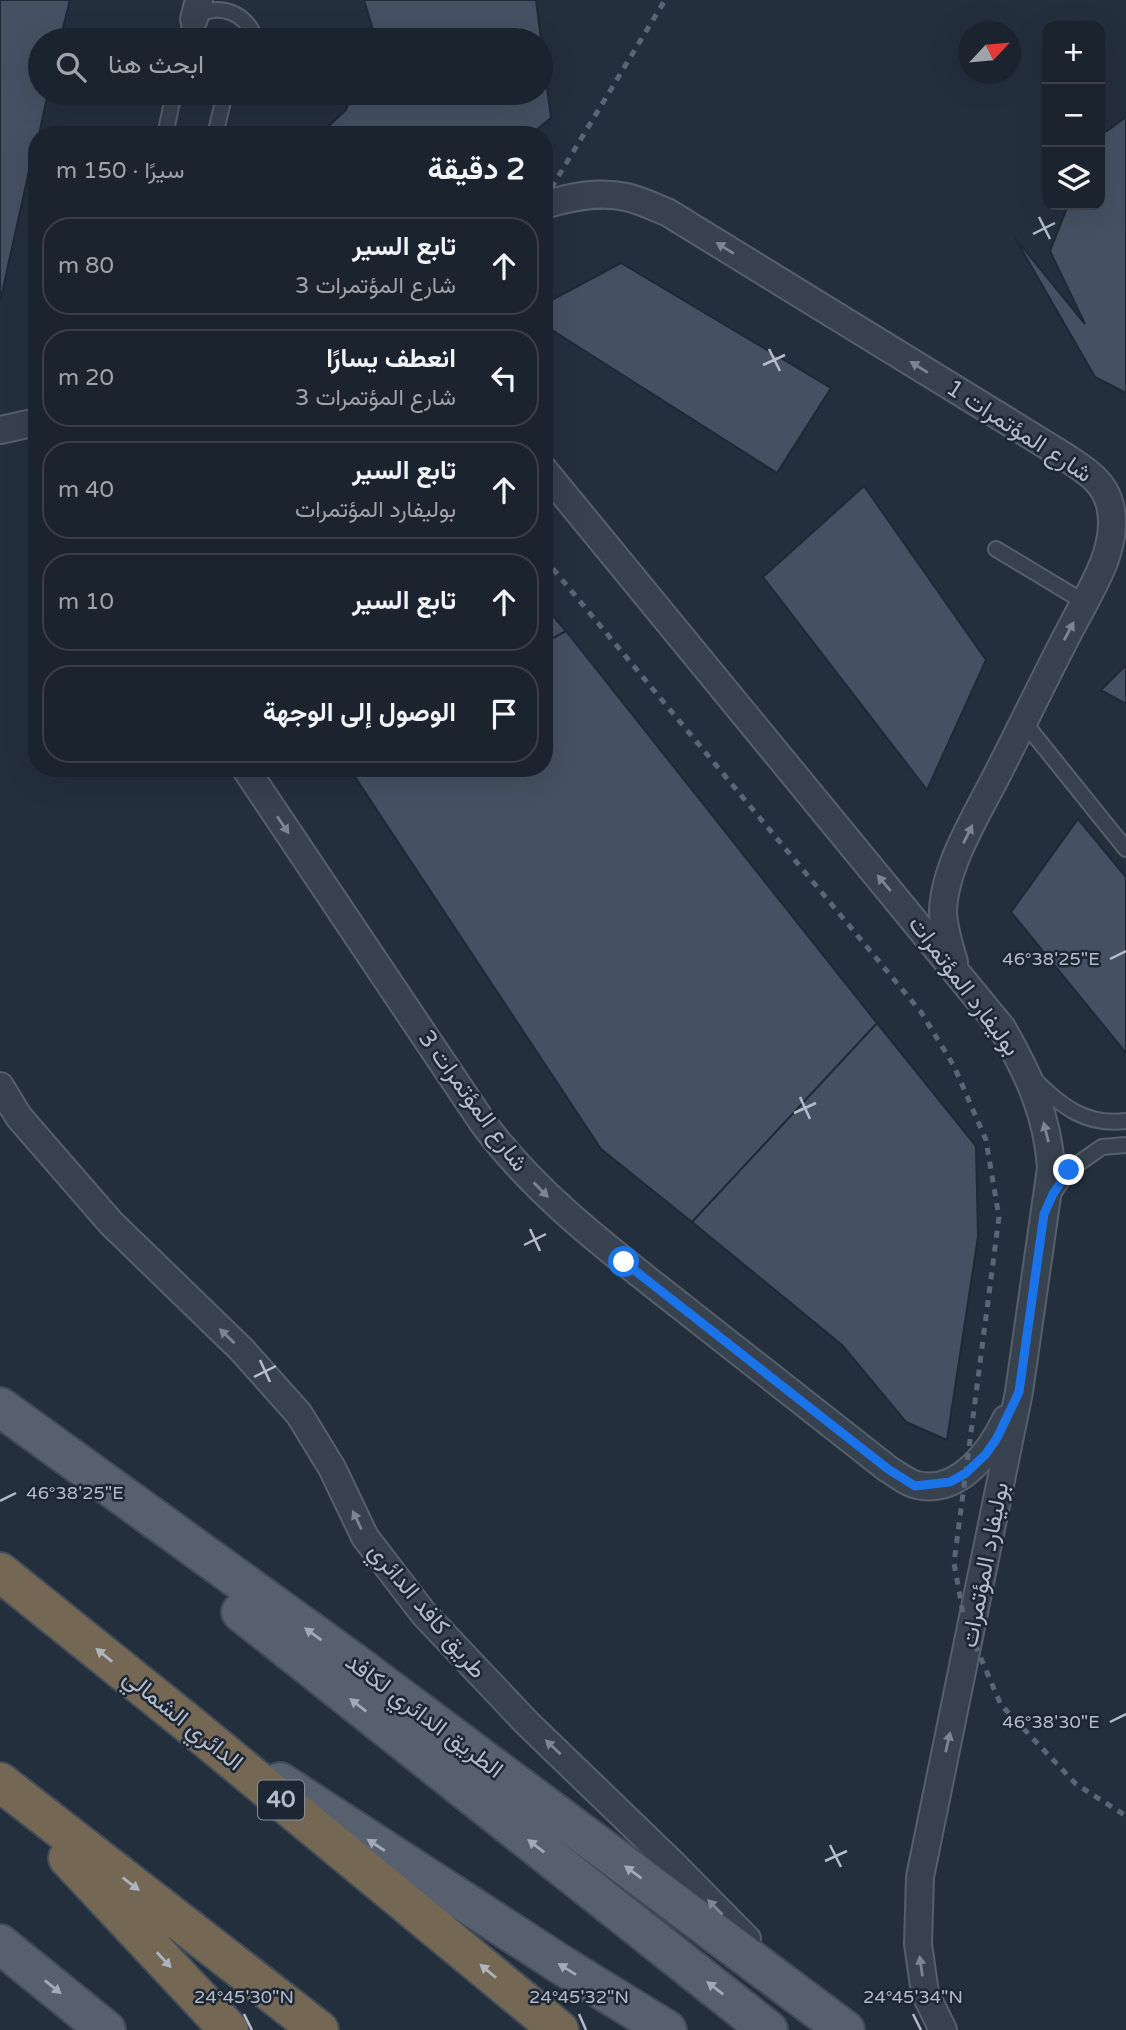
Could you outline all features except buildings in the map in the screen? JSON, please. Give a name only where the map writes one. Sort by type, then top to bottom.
[{"type":"highway","name":"الدائري الشمالي","points":[[0,1572],[184,1720],[559,2030]]},
{"type":"highway","points":[[0,1783],[229,2030]]},
{"type":"highway","points":[[0,1783],[319,2030]]},
{"type":"main road","name":"الطريق الدائري لكافد","points":[[0,1407],[350,1660],[845,2030]]},
{"type":"main road","points":[[0,1407],[81,1484],[768,2030]]},
{"type":"main road","points":[[184,1720],[561,1965],[667,2030]]},
{"type":"main road","points":[[0,1944],[106,2030]]},
{"type":"street","name":"شارع المؤتمرات 1","points":[[553,202],[577,195],[626,197],[667,212],[1088,472],[1102,485],[1118,523],[1103,563],[961,849],[946,890],[943,910],[956,970]]},
{"type":"street","points":[[0,430],[28,424]]},
{"type":"street","name":"بوليفارد المؤتمرات","points":[[553,481],[1002,1028],[1026,1070],[1038,1100],[1049,1142],[1051,1168],[1019,1392],[920,1877],[918,1944],[925,1993],[943,2030]]},
{"type":"street","name":"شارع المؤتمرات 3","points":[[251,777],[499,1144],[551,1201],[624,1262],[888,1469],[915,1486],[950,1482],[966,1473],[986,1454],[997,1438],[1019,1392]]},
{"type":"street","name":"طريق كافد الدائري","points":[[0,1086],[19,1117],[111,1223],[242,1350],[299,1414],[332,1468],[365,1537],[424,1614],[527,1723],[669,1860],[815,2007]]},
{"type":"lane","points":[[193,20],[210,10],[223,8],[237,11],[251,28]]},
{"type":"lane","points":[[167,126],[171,105]]},
{"type":"lane","points":[[217,126],[222,105]]},
{"type":"lane","points":[[996,549],[1084,602]]},
{"type":"lane","points":[[1023,721],[1126,849]]},
{"type":"lane","points":[[1026,1070],[1073,1114],[1111,1123],[1126,1121]]},
{"type":"lane","points":[[1044,1214],[1069,1170],[1102,1147],[1126,1145]]},
{"type":"railway","points":[[553,185],[665,0]]},
{"type":"railway","points":[[553,569],[921,1012],[954,1066],[986,1140],[999,1217],[954,1563],[964,1619],[1001,1705],[1076,1784],[1126,1816]]},
{"type":"route","points":[[624,1262],[888,1469],[915,1486],[950,1482],[966,1473],[986,1454],[997,1438],[1019,1392],[1044,1214],[1069,1170]]}]
